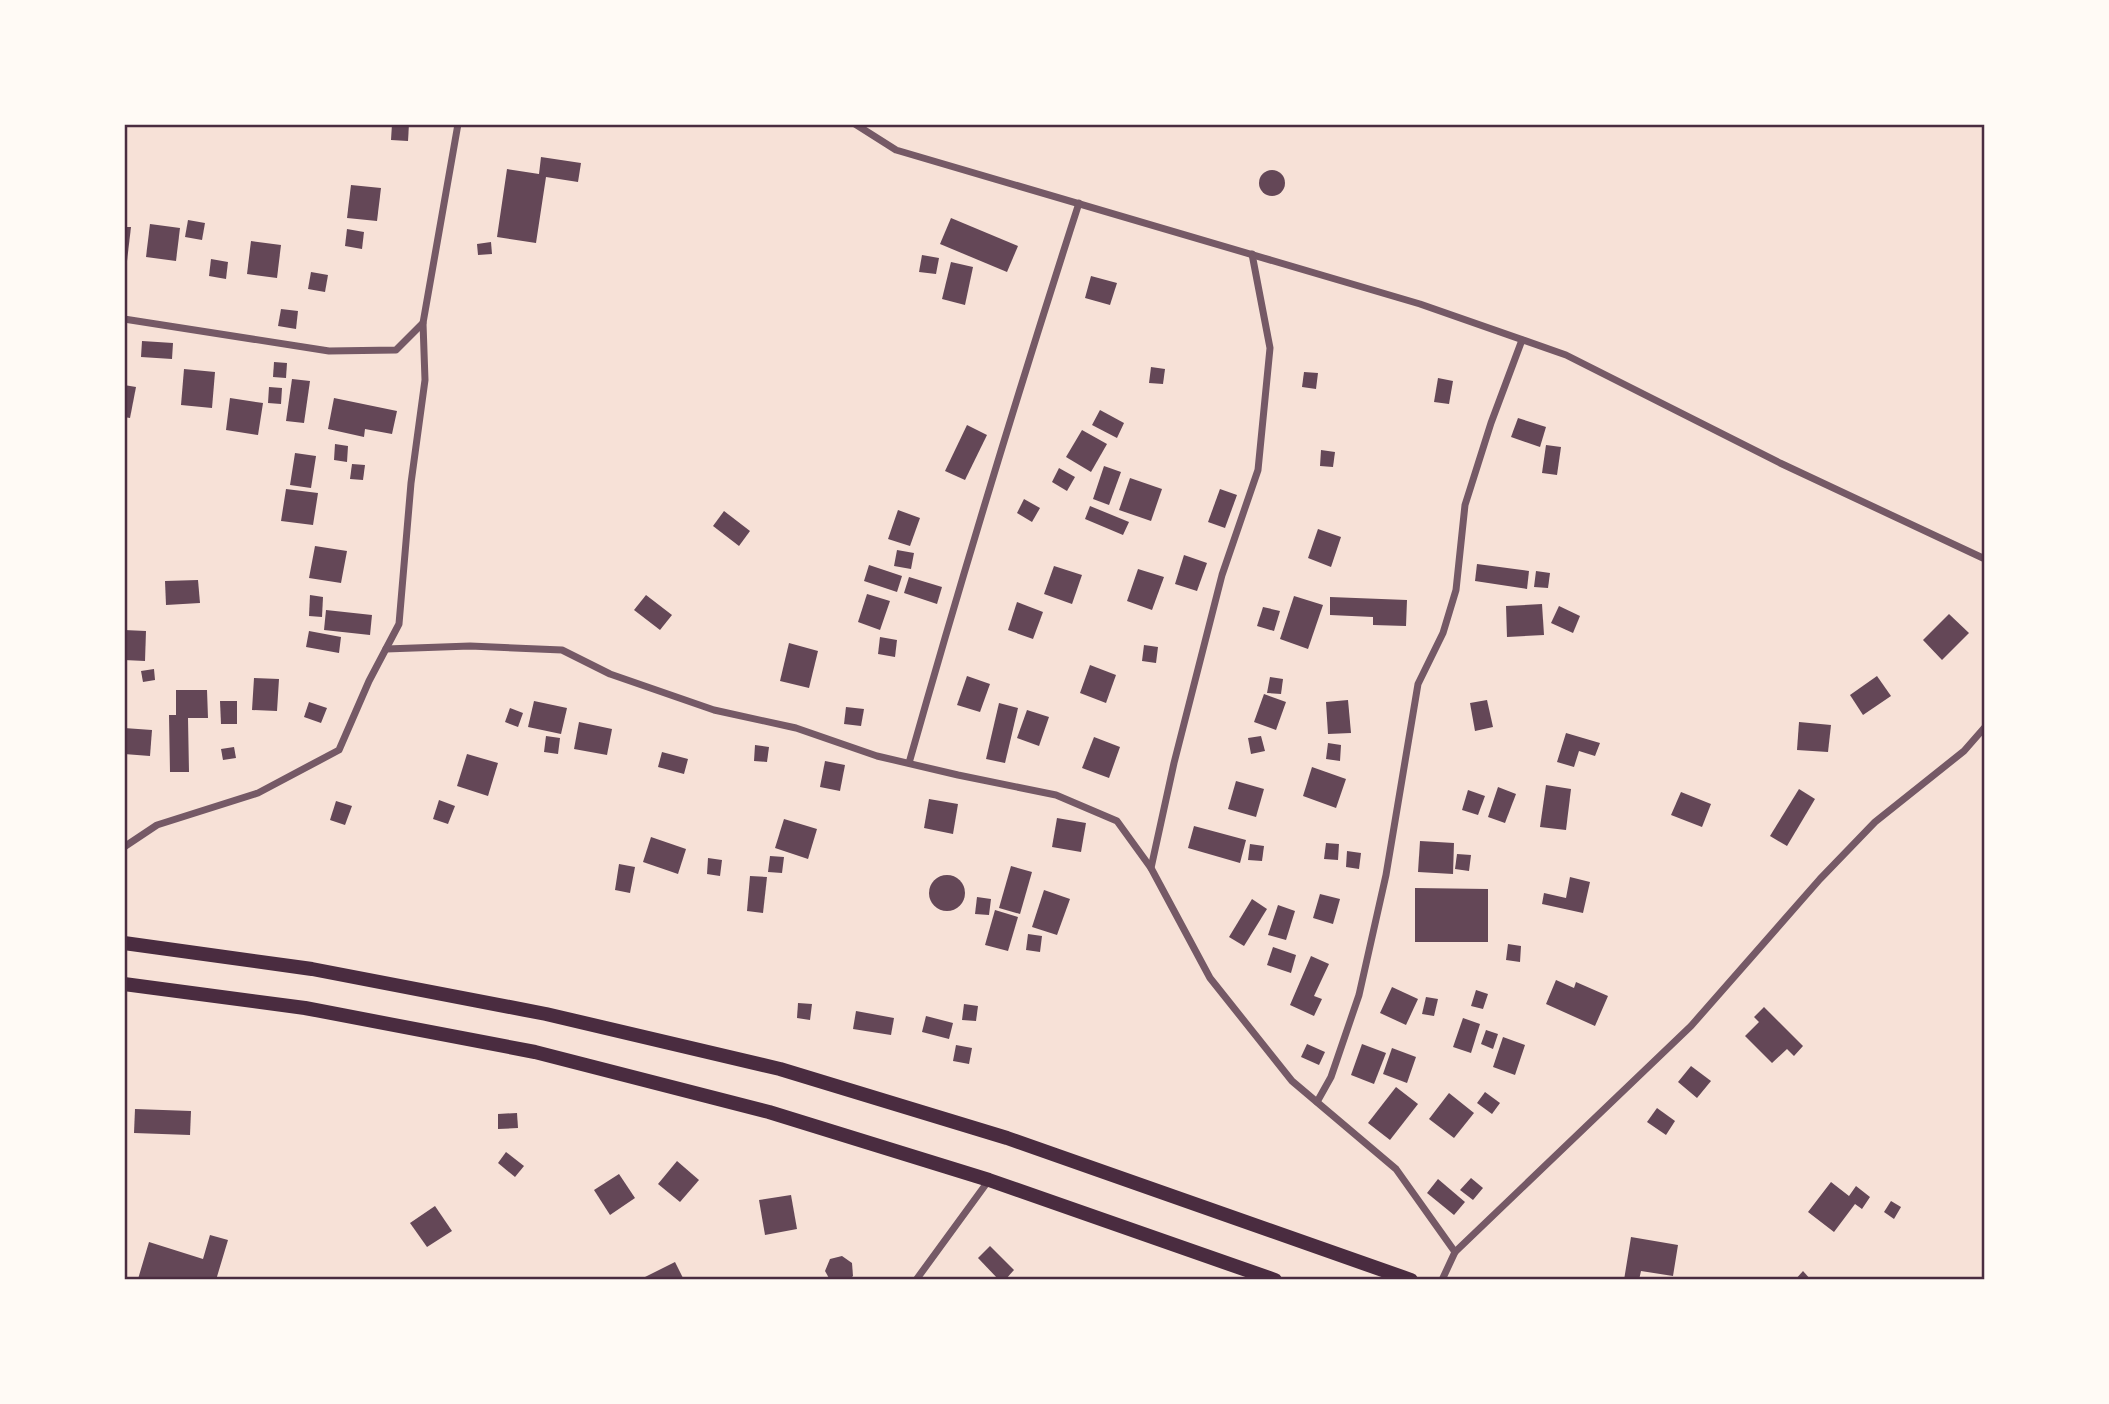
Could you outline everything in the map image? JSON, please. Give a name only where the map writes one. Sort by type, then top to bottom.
[{"type":"main road","points":[[124,943],[325,971],[545,1014],[780,1069],[1007,1138],[1411,1280]]},
{"type":"main road","points":[[124,984],[304,1008],[535,1052],[769,1112],[989,1180],[1275,1280]]},
{"type":"street","points":[[124,847],[157,825],[258,793],[340,750],[369,681],[399,624],[411,483],[425,380],[423,323],[458,124]]},
{"type":"street","points":[[855,124],[896,149],[1420,304],[1566,355],[1780,463],[1985,559]]},
{"type":"street","points":[[909,763],[973,538],[1079,204]]},
{"type":"street","points":[[1151,868],[1174,763],[1222,575],[1258,470],[1270,348],[1252,254]]},
{"type":"street","points":[[124,319],[329,351],[396,349],[423,323]]},
{"type":"street","points":[[1317,1102],[1331,1077],[1359,995],[1386,875],[1418,684],[1446,622],[1456,590],[1465,505],[1491,423],[1522,340]]},
{"type":"street","points":[[386,649],[470,646],[562,650],[610,674],[714,710],[796,728],[877,756],[1056,794],[1116,821],[1151,868],[1210,978],[1292,1081],[1396,1169],[1455,1252]]},
{"type":"street","points":[[1442,1280],[1455,1252],[1691,1026],[1820,879],[1875,822],[1964,751],[1985,727]]},
{"type":"street","points":[[916,1280],[989,1180]]},
{"type":"building","points":[[392,124],[409,124],[408,141],[391,140]]},
{"type":"building","points":[[541,157],[581,163],[578,182],[546,177],[536,243],[497,237],[507,169],[539,174]]},
{"type":"building","points":[[1272,170],[1281,174],[1285,183],[1281,192],[1272,196],[1263,192],[1259,183],[1263,174]]},
{"type":"building","points":[[351,185],[381,188],[377,221],[347,218]]},
{"type":"building","points":[[951,218],[1018,246],[1007,272],[940,244]]},
{"type":"building","points":[[188,220],[205,223],[202,240],[185,237]]},
{"type":"building","points":[[150,224],[180,228],[176,261],[146,257]]},
{"type":"building","points":[[124,227],[131,227],[127,261],[124,260]]},
{"type":"building","points":[[347,229],[364,232],[362,249],[345,246]]},
{"type":"building","points":[[251,241],[281,245],[277,278],[247,274]]},
{"type":"building","points":[[491,242],[492,254],[478,255],[477,244]]},
{"type":"building","points":[[922,255],[939,258],[936,274],[919,272]]},
{"type":"building","points":[[211,259],[228,262],[226,279],[209,276]]},
{"type":"building","points":[[951,262],[973,267],[965,305],[942,299]]},
{"type":"building","points":[[311,272],[328,275],[325,292],[308,289]]},
{"type":"building","points":[[1091,276],[1117,283],[1110,305],[1085,298]]},
{"type":"building","points":[[281,309],[298,311],[296,329],[278,326]]},
{"type":"building","points":[[142,341],[173,343],[172,359],[141,357]]},
{"type":"building","points":[[274,362],[287,363],[286,378],[273,377]]},
{"type":"building","points":[[1151,367],[1165,369],[1163,384],[1149,383]]},
{"type":"building","points":[[184,369],[215,372],[212,408],[181,405]]},
{"type":"building","points":[[1304,372],[1318,373],[1316,389],[1302,387]]},
{"type":"building","points":[[1438,378],[1453,381],[1449,404],[1434,402]]},
{"type":"building","points":[[292,379],[310,381],[304,423],[286,421]]},
{"type":"building","points":[[124,385],[136,387],[130,418],[124,417]]},
{"type":"building","points":[[269,387],[282,388],[281,404],[268,403]]},
{"type":"building","points":[[230,398],[263,403],[258,435],[226,430]]},
{"type":"building","points":[[334,398],[397,411],[392,434],[365,429],[364,437],[328,429]]},
{"type":"building","points":[[1100,410],[1124,423],[1117,438],[1092,425]]},
{"type":"building","points":[[1518,418],[1546,427],[1540,447],[1511,437]]},
{"type":"building","points":[[967,425],[987,435],[965,480],[945,471]]},
{"type":"building","points":[[1082,430],[1107,444],[1091,472],[1066,457]]},
{"type":"building","points":[[335,444],[348,446],[347,462],[334,460]]},
{"type":"building","points":[[1546,445],[1561,447],[1557,475],[1542,473]]},
{"type":"building","points":[[1321,450],[1335,452],[1333,467],[1320,466]]},
{"type":"building","points":[[295,453],[316,456],[311,488],[290,485]]},
{"type":"building","points":[[352,464],[365,465],[363,480],[350,479]]},
{"type":"building","points":[[1104,466],[1121,472],[1109,505],[1093,499]]},
{"type":"building","points":[[1059,468],[1075,477],[1067,491],[1052,482]]},
{"type":"building","points":[[1130,478],[1162,489],[1151,521],[1119,510]]},
{"type":"building","points":[[286,489],[318,493],[313,525],[281,521]]},
{"type":"building","points":[[1220,489],[1237,495],[1225,528],[1208,522]]},
{"type":"building","points":[[1024,499],[1040,508],[1032,522],[1017,513]]},
{"type":"building","points":[[1090,506],[1129,522],[1123,535],[1085,519]]},
{"type":"building","points":[[898,510],[920,518],[910,546],[888,539]]},
{"type":"building","points":[[724,511],[750,531],[739,546],[713,526]]},
{"type":"building","points":[[1318,529],[1341,537],[1331,567],[1308,558]]},
{"type":"building","points":[[315,546],[347,551],[341,583],[309,578]]},
{"type":"building","points":[[897,550],[914,553],[911,569],[894,566]]},
{"type":"building","points":[[1184,555],[1207,563],[1197,591],[1175,584]]},
{"type":"building","points":[[1477,564],[1529,571],[1527,589],[1475,581]]},
{"type":"building","points":[[869,565],[902,576],[897,592],[864,581]]},
{"type":"building","points":[[1054,566],[1082,575],[1072,604],[1044,594]]},
{"type":"building","points":[[1138,569],[1164,577],[1152,610],[1127,601]]},
{"type":"building","points":[[1536,571],[1550,573],[1548,588],[1534,587]]},
{"type":"building","points":[[909,577],[942,587],[937,604],[904,593]]},
{"type":"building","points":[[198,580],[200,603],[166,605],[165,581]]},
{"type":"building","points":[[867,594],[890,601],[880,630],[858,622]]},
{"type":"building","points":[[310,595],[323,597],[322,617],[309,616]]},
{"type":"building","points":[[646,595],[672,615],[660,630],[634,610]]},
{"type":"building","points":[[1294,596],[1323,605],[1308,649],[1280,639]]},
{"type":"building","points":[[1330,597],[1407,600],[1406,626],[1373,625],[1373,617],[1330,615]]},
{"type":"building","points":[[1017,602],[1043,612],[1033,639],[1008,630]]},
{"type":"building","points":[[1542,604],[1544,635],[1507,637],[1506,606]]},
{"type":"building","points":[[1559,606],[1580,616],[1573,633],[1551,623]]},
{"type":"building","points":[[1263,607],[1280,611],[1274,631],[1257,626]]},
{"type":"building","points":[[326,610],[372,615],[370,635],[324,630]]},
{"type":"building","points":[[1949,614],[1969,633],[1942,660],[1923,640]]},
{"type":"building","points":[[124,630],[146,631],[145,661],[124,660]]},
{"type":"building","points":[[309,631],[341,637],[339,653],[306,647]]},
{"type":"building","points":[[880,637],[897,640],[895,657],[878,654]]},
{"type":"building","points":[[789,643],[818,651],[809,688],[780,681]]},
{"type":"building","points":[[1144,645],[1158,647],[1156,663],[1142,661]]},
{"type":"building","points":[[1090,665],[1116,675],[1106,703],[1080,693]]},
{"type":"building","points":[[154,669],[155,680],[143,682],[141,671]]},
{"type":"building","points":[[967,676],[990,684],[980,712],[957,705]]},
{"type":"building","points":[[1877,676],[1891,696],[1863,715],[1850,695]]},
{"type":"building","points":[[1270,677],[1283,679],[1281,694],[1267,693]]},
{"type":"building","points":[[254,678],[279,679],[277,711],[252,710]]},
{"type":"building","points":[[176,690],[207,690],[208,718],[188,718],[189,772],[170,772],[169,715],[176,715]]},
{"type":"building","points":[[1264,694],[1286,702],[1276,730],[1254,722]]},
{"type":"building","points":[[1348,700],[1351,733],[1328,734],[1326,702]]},
{"type":"building","points":[[1487,700],[1493,727],[1475,731],[1470,703]]},
{"type":"building","points":[[220,701],[237,701],[237,724],[221,724]]},
{"type":"building","points":[[534,701],[567,708],[561,734],[528,727]]},
{"type":"building","points":[[309,702],[327,708],[321,723],[304,717]]},
{"type":"building","points":[[999,703],[1018,708],[1005,763],[986,759]]},
{"type":"building","points":[[846,707],[864,709],[861,726],[844,724]]},
{"type":"building","points":[[510,708],[523,713],[518,727],[505,722]]},
{"type":"building","points":[[1027,710],[1049,717],[1039,746],[1017,738]]},
{"type":"building","points":[[579,722],[612,729],[607,755],[574,749]]},
{"type":"building","points":[[1799,722],[1831,725],[1828,752],[1797,750]]},
{"type":"building","points":[[124,728],[152,730],[150,756],[124,754]]},
{"type":"building","points":[[1566,733],[1600,743],[1595,756],[1579,751],[1574,767],[1557,762]]},
{"type":"building","points":[[546,736],[560,738],[558,754],[544,752]]},
{"type":"building","points":[[1261,736],[1265,751],[1251,754],[1248,738]]},
{"type":"building","points":[[1094,737],[1120,747],[1109,778],[1082,768]]},
{"type":"building","points":[[1328,743],[1341,745],[1340,761],[1326,759]]},
{"type":"building","points":[[755,745],[769,747],[767,762],[754,761]]},
{"type":"building","points":[[234,747],[236,758],[223,760],[221,749]]},
{"type":"building","points":[[662,752],[688,759],[684,774],[658,767]]},
{"type":"building","points":[[467,754],[498,763],[488,796],[457,786]]},
{"type":"building","points":[[825,761],[845,765],[840,791],[820,787]]},
{"type":"building","points":[[1312,767],[1346,779],[1336,808],[1303,796]]},
{"type":"building","points":[[1236,781],[1264,789],[1256,817],[1228,809]]},
{"type":"building","points":[[1546,785],[1571,789],[1566,830],[1540,827]]},
{"type":"building","points":[[1498,787],[1516,794],[1505,823],[1488,817]]},
{"type":"building","points":[[1799,789],[1815,799],[1787,846],[1770,836]]},
{"type":"building","points":[[1468,790],[1485,796],[1478,815],[1462,810]]},
{"type":"building","points":[[1681,792],[1711,804],[1702,827],[1671,815]]},
{"type":"building","points":[[929,799],[958,804],[953,834],[924,828]]},
{"type":"building","points":[[439,800],[455,806],[448,824],[433,819]]},
{"type":"building","points":[[336,801],[352,806],[345,825],[330,820]]},
{"type":"building","points":[[1057,818],[1086,823],[1081,852],[1052,847]]},
{"type":"building","points":[[784,819],[817,829],[808,859],[775,848]]},
{"type":"building","points":[[1194,826],[1246,840],[1240,863],[1188,848]]},
{"type":"building","points":[[651,837],[686,849],[678,874],[643,862]]},
{"type":"building","points":[[1420,841],[1454,843],[1453,874],[1418,872]]},
{"type":"building","points":[[1326,843],[1339,844],[1338,860],[1324,859]]},
{"type":"building","points":[[1250,844],[1264,846],[1262,861],[1248,860]]},
{"type":"building","points":[[1347,851],[1361,853],[1359,869],[1346,867]]},
{"type":"building","points":[[1457,854],[1471,855],[1469,871],[1455,869]]},
{"type":"building","points":[[770,856],[784,857],[782,873],[768,872]]},
{"type":"building","points":[[708,858],[722,860],[720,876],[707,874]]},
{"type":"building","points":[[619,864],[635,867],[630,893],[615,890]]},
{"type":"building","points":[[1011,866],[1032,872],[1020,914],[999,908]]},
{"type":"building","points":[[947,875],[960,880],[965,893],[960,906],[947,911],[934,906],[929,893],[934,880]]},
{"type":"building","points":[[750,876],[767,877],[763,913],[747,911]]},
{"type":"building","points":[[1570,877],[1590,882],[1583,913],[1542,904],[1544,893],[1566,898]]},
{"type":"building","points":[[1415,888],[1488,889],[1488,942],[1415,942]]},
{"type":"building","points":[[1044,890],[1070,899],[1057,935],[1032,927]]},
{"type":"building","points":[[1320,894],[1340,899],[1333,924],[1313,918]]},
{"type":"building","points":[[977,897],[991,899],[989,915],[975,914]]},
{"type":"building","points":[[1252,899],[1267,909],[1244,946],[1229,937]]},
{"type":"building","points":[[1278,905],[1295,911],[1286,940],[1268,935]]},
{"type":"building","points":[[995,910],[1018,917],[1008,951],[985,945]]},
{"type":"building","points":[[1028,934],[1042,936],[1040,952],[1026,950]]},
{"type":"building","points":[[1508,944],[1521,946],[1520,962],[1506,960]]},
{"type":"building","points":[[1273,947],[1296,955],[1291,973],[1267,965]]},
{"type":"building","points":[[1311,956],[1329,964],[1314,996],[1322,999],[1314,1016],[1290,1005]]},
{"type":"building","points":[[1556,980],[1574,988],[1576,982],[1608,996],[1595,1026],[1546,1004]]},
{"type":"building","points":[[1392,987],[1418,999],[1406,1025],[1380,1013]]},
{"type":"building","points":[[1476,990],[1488,994],[1483,1009],[1471,1006]]},
{"type":"building","points":[[1426,997],[1438,999],[1434,1016],[1422,1014]]},
{"type":"building","points":[[798,1003],[812,1004],[810,1020],[797,1018]]},
{"type":"building","points":[[964,1004],[978,1006],[976,1021],[962,1020]]},
{"type":"building","points":[[1764,1007],[1803,1046],[1794,1056],[1787,1049],[1772,1063],[1745,1036],[1759,1022],[1754,1017]]},
{"type":"building","points":[[856,1011],[894,1018],[891,1035],[853,1029]]},
{"type":"building","points":[[926,1016],[953,1023],[949,1039],[922,1032]]},
{"type":"building","points":[[1463,1018],[1480,1024],[1471,1053],[1453,1047]]},
{"type":"building","points":[[1486,1030],[1498,1034],[1493,1049],[1481,1044]]},
{"type":"building","points":[[1503,1037],[1525,1045],[1515,1075],[1493,1067]]},
{"type":"building","points":[[1307,1044],[1325,1052],[1319,1065],[1301,1057]]},
{"type":"building","points":[[1362,1044],[1386,1053],[1374,1084],[1351,1075]]},
{"type":"building","points":[[956,1045],[972,1048],[969,1064],[953,1061]]},
{"type":"building","points":[[1392,1048],[1416,1057],[1407,1083],[1383,1074]]},
{"type":"building","points":[[1691,1066],[1711,1081],[1697,1098],[1678,1082]]},
{"type":"building","points":[[1396,1087],[1418,1104],[1390,1140],[1368,1123]]},
{"type":"building","points":[[1485,1092],[1500,1103],[1492,1114],[1477,1103]]},
{"type":"building","points":[[1449,1093],[1474,1113],[1454,1138],[1429,1119]]},
{"type":"building","points":[[1657,1108],[1675,1121],[1666,1135],[1647,1122]]},
{"type":"building","points":[[135,1109],[191,1111],[190,1135],[134,1133]]},
{"type":"building","points":[[517,1113],[518,1128],[498,1129],[498,1114]]},
{"type":"building","points":[[506,1152],[524,1166],[515,1177],[498,1163]]},
{"type":"building","points":[[677,1161],[699,1180],[680,1202],[658,1184]]},
{"type":"building","points":[[619,1174],[635,1198],[610,1215],[594,1190]]},
{"type":"building","points":[[1471,1178],[1483,1188],[1473,1200],[1460,1190]]},
{"type":"building","points":[[1438,1179],[1465,1202],[1454,1215],[1427,1193]]},
{"type":"building","points":[[1831,1182],[1849,1196],[1856,1186],[1870,1197],[1862,1209],[1855,1204],[1834,1232],[1808,1212]]},
{"type":"building","points":[[791,1195],[797,1229],[765,1235],[759,1200]]},
{"type":"building","points":[[1891,1201],[1901,1207],[1894,1219],[1884,1212]]},
{"type":"building","points":[[435,1206],[452,1231],[427,1247],[410,1223]]},
{"type":"building","points":[[210,1235],[228,1240],[216,1280],[138,1279],[149,1242],[203,1259]]},
{"type":"building","points":[[1631,1237],[1678,1245],[1673,1276],[1641,1271],[1639,1280],[1624,1280]]},
{"type":"building","points":[[990,1246],[1014,1270],[1005,1280],[999,1280],[978,1258]]},
{"type":"building","points":[[842,1256],[852,1263],[853,1276],[849,1280],[830,1280],[825,1271],[830,1259]]},
{"type":"building","points":[[675,1262],[684,1280],[639,1280]]},
{"type":"building","points":[[1803,1271],[1811,1280],[1795,1280]]}]
